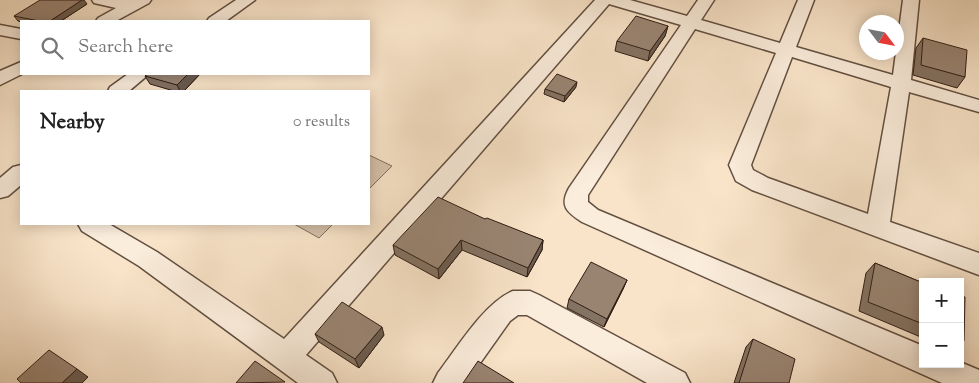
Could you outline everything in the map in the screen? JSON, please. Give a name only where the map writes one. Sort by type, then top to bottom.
[{"type":"street","points":[[100,0],[137,3]]},
{"type":"street","points":[[217,20],[247,0]]},
{"type":"street","points":[[286,358],[604,0]]},
{"type":"street","points":[[613,0],[979,106]]},
{"type":"street","points":[[706,0],[577,194],[576,206],[590,216],[919,358]]},
{"type":"street","points":[[806,0],[740,164],[744,174],[760,184],[979,264]]},
{"type":"street","points":[[877,226],[901,84],[911,0]]},
{"type":"street","points":[[106,20],[137,3]]},
{"type":"street","points":[[0,30],[20,34]]},
{"type":"street","points":[[0,79],[20,68]]},
{"type":"street","points":[[117,90],[139,75]]},
{"type":"street","points":[[92,225],[148,259],[322,383]]},
{"type":"street","points":[[448,383],[501,312],[513,302],[530,303],[675,383]]},
{"type":"street","points":[[941,368],[975,383]]},
{"type":"shaded area","points":[[370,155],[392,166],[370,188]]},
{"type":"shaded area","points":[[296,225],[332,225],[319,238]]},
{"type":"building","points":[[40,0],[82,0],[52,20],[34,20],[14,16]]},
{"type":"building","points":[[636,16],[668,26],[650,51],[617,41]]},
{"type":"building","points":[[923,38],[967,50],[965,77],[921,65]]},
{"type":"building","points":[[557,74],[577,82],[565,96],[545,89]]},
{"type":"building","points":[[146,75],[187,75],[177,85],[145,76]]},
{"type":"building","points":[[438,197],[485,219],[487,218],[543,240],[528,268],[461,240],[438,269],[393,245]]},
{"type":"building","points":[[591,262],[627,280],[607,319],[569,299]]},
{"type":"building","points":[[875,263],[919,281],[919,322],[868,302]]},
{"type":"building","points":[[964,297],[965,297],[964,341]]},
{"type":"building","points":[[342,302],[382,327],[355,359],[315,334]]},
{"type":"building","points":[[753,339],[795,359],[789,383],[739,383]]},
{"type":"building","points":[[49,350],[77,369],[62,383],[21,383],[17,379]]},
{"type":"building","points":[[255,361],[285,382],[236,383]]},
{"type":"building","points":[[478,361],[514,383],[463,383]]}]
